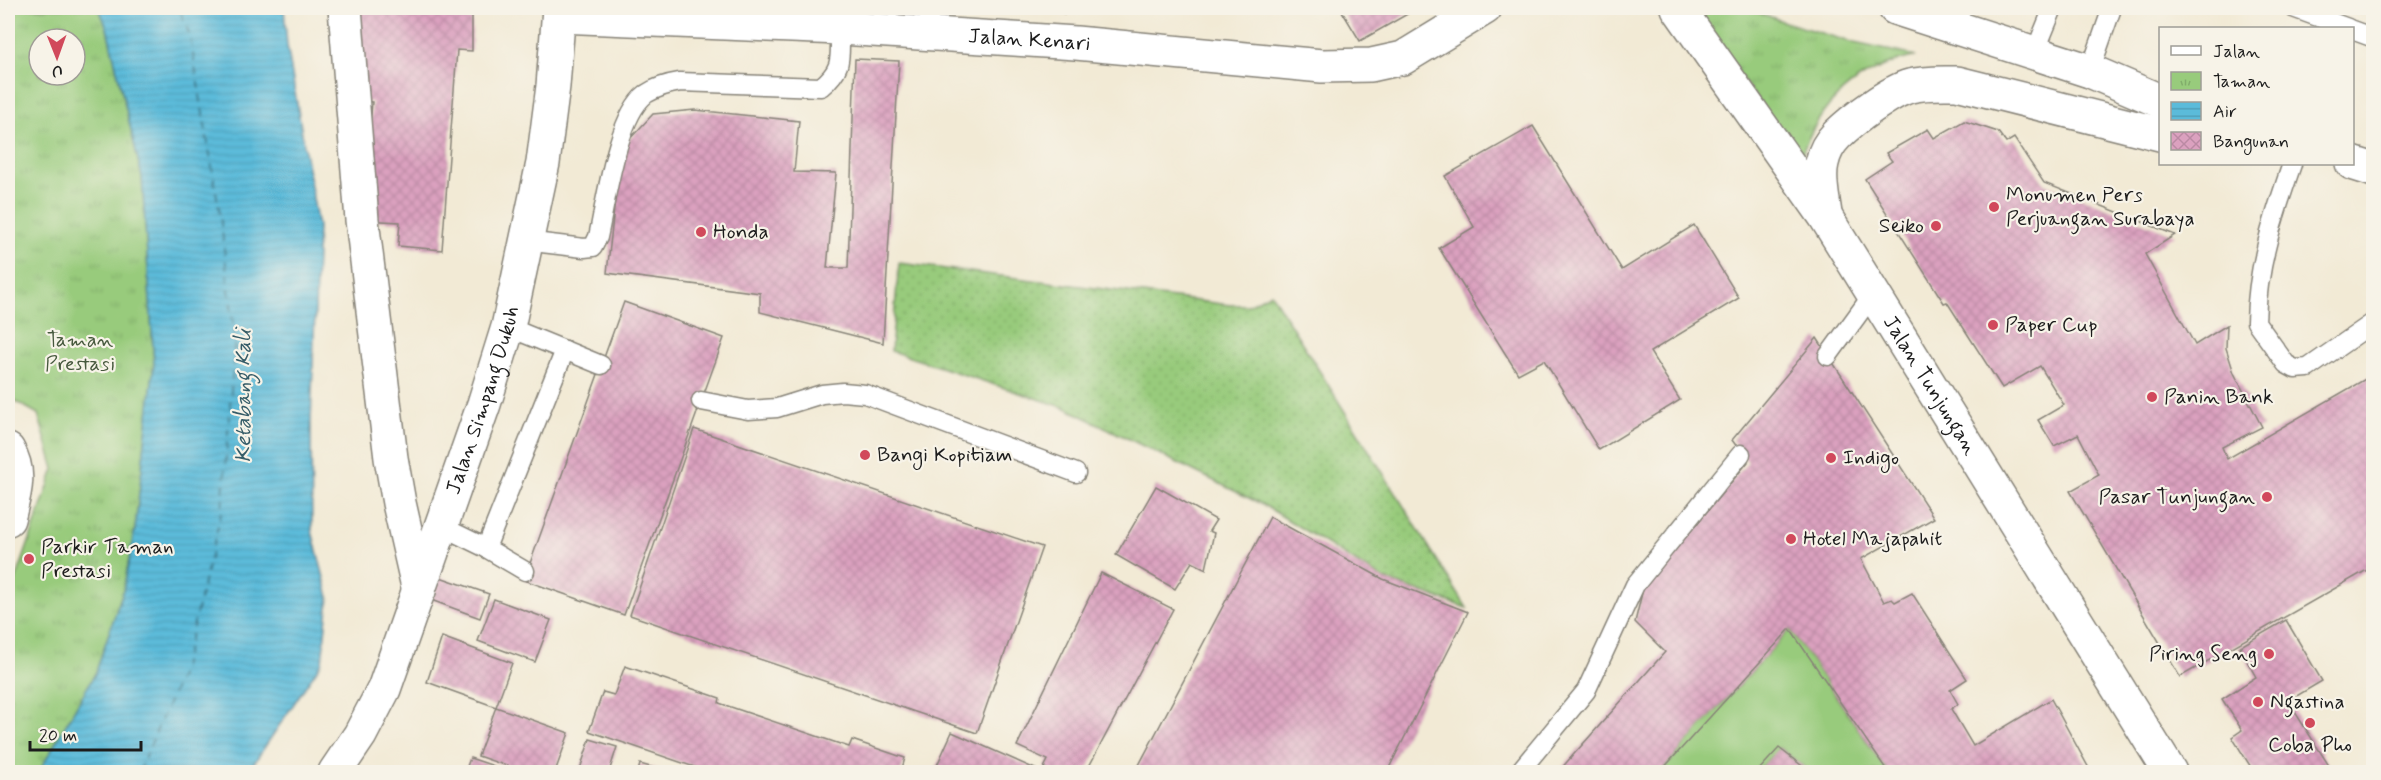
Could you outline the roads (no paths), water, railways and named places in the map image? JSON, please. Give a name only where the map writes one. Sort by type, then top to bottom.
[{"type":"street","points":[[345,8],[362,220],[392,458],[399,503],[419,591]]},
{"type":"street","name":"Jalan Kenari","points":[[559,11],[1076,43],[1322,66],[1371,65],[1403,58],[1485,8]]},
{"type":"street","name":"Jalan Tunjungan","points":[[1678,8],[1825,216],[2170,772]]},
{"type":"street","points":[[1895,8],[2036,52],[2090,71],[2159,101]]},
{"type":"street","name":"Jalan Simpang Dukuh","points":[[335,772],[360,735],[384,690],[484,405],[508,327],[543,163],[553,86],[559,11]]},
{"type":"street","points":[[1825,216],[1820,178],[1821,164],[1832,142],[1838,134],[1884,99],[1911,86],[1929,83],[1957,83],[2159,134]]},
{"type":"street","points":[[2354,165],[2373,170]]},
{"type":"street","points":[[8,450],[13,459],[17,484],[8,519]]},
{"type":"lane","points":[[2036,52],[2053,8]]},
{"type":"lane","points":[[2090,71],[2112,8]]},
{"type":"lane","points":[[2293,8],[2345,27]]},
{"type":"lane","points":[[525,241],[593,247],[598,237],[622,131],[635,106],[645,95],[662,85],[680,82],[821,87],[835,75],[839,63],[840,28]]},
{"type":"lane","points":[[2354,31],[2373,39]]},
{"type":"lane","points":[[2292,165],[2273,217],[2262,264],[2256,322],[2286,364],[2295,369],[2308,368],[2373,322]]},
{"type":"lane","points":[[1828,356],[1873,294]]},
{"type":"lane","points":[[508,327],[601,365]]},
{"type":"lane","points":[[486,548],[565,350]]},
{"type":"lane","points":[[701,401],[748,410],[777,408],[822,394],[843,392],[865,394],[1076,473]]},
{"type":"lane","points":[[1519,772],[1586,691],[1635,585],[1741,454]]},
{"type":"lane","points":[[441,526],[486,548],[525,571]]},
{"type":"water","name":"Ketabang Kali","points":[[99,8],[284,8],[287,45],[318,227],[311,423],[312,531],[329,597],[322,662],[248,772],[39,772],[96,672],[123,591],[135,529],[154,364],[142,177],[107,28]]},
{"type":"place","name":"Monumen Pers Perjuangan Surabaya","points":[[1994,207]]},
{"type":"place","name":"Seiko","points":[[1936,226]]},
{"type":"place","name":"Honda","points":[[701,232]]},
{"type":"place","name":"Paper Cup","points":[[1993,325]]},
{"type":"place","name":"Panin Bank","points":[[2152,397]]},
{"type":"place","name":"Bangi Kopitiam","points":[[865,455]]},
{"type":"place","name":"Indigo","points":[[1831,458]]},
{"type":"place","name":"Pasar Tunjungan","points":[[2267,497]]},
{"type":"place","name":"Hotel Majapahit","points":[[1791,539]]},
{"type":"place","name":"Parkir Taman Prestasi","points":[[29,559]]},
{"type":"place","name":"Piring Seng","points":[[2269,654]]},
{"type":"place","name":"Ngastina","points":[[2258,702]]},
{"type":"place","name":"Coba Pho","points":[[2310,723]]},
{"type":"park label","name":"Taman Prestasi","points":[[80,352]]}]
